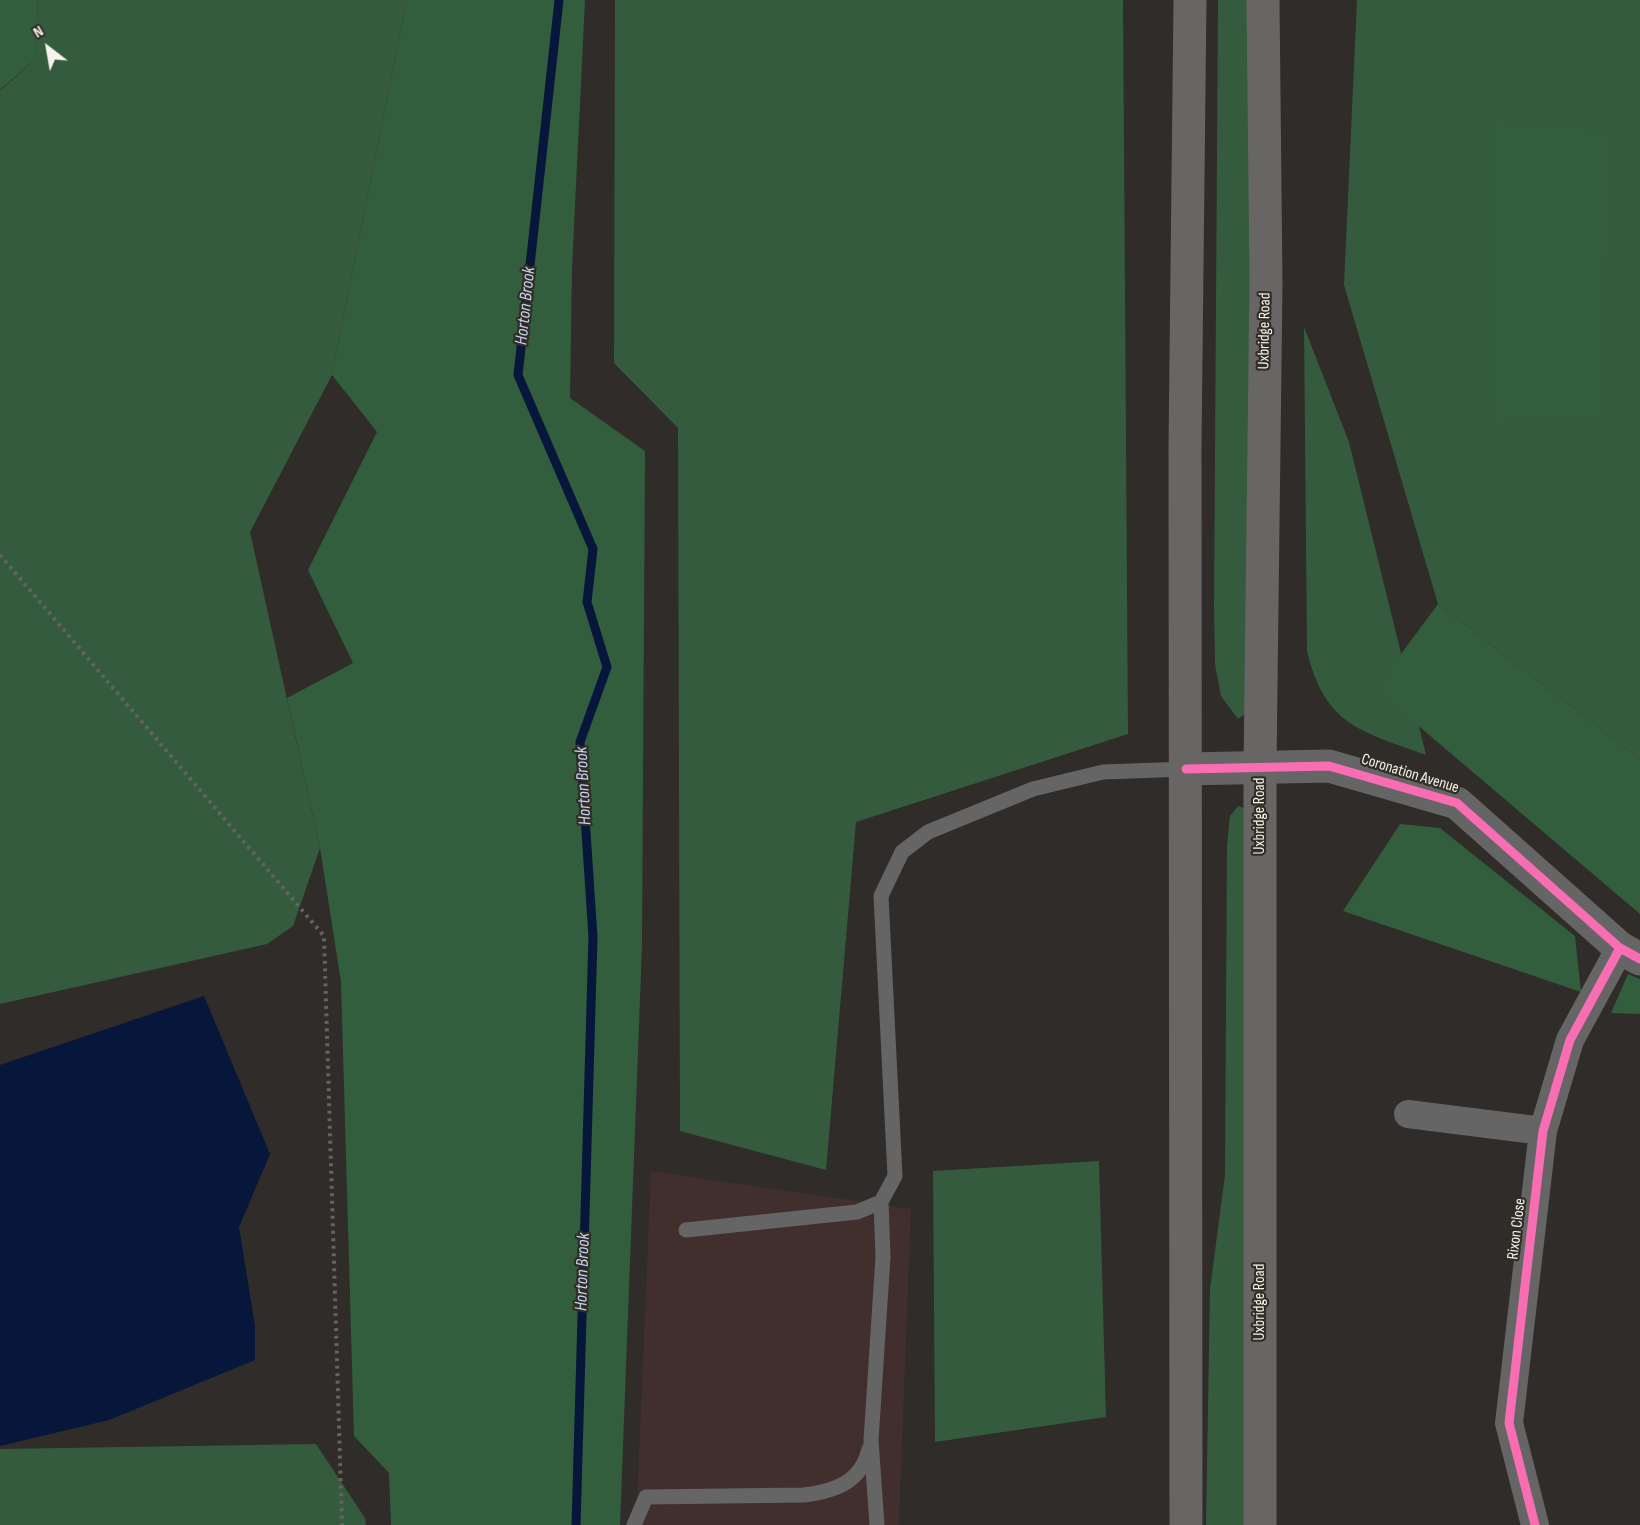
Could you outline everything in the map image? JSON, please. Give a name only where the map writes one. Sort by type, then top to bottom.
[{"type":"main road","points":[[1186,1525],[1185,446],[1190,0]]},
{"type":"main road","name":"Uxbridge Road","points":[[1260,1525],[1260,767],[1266,283],[1263,0]]},
{"type":"street","name":"Coronation Avenue","points":[[1186,769],[1329,766],[1457,802],[1630,954]]},
{"type":"street","name":"Rixon Close","points":[[1535,1525],[1509,1423],[1543,1131],[1569,1040],[1630,954]]},
{"type":"street","points":[[1408,1114],[1543,1131]]},
{"type":"lane","points":[[877,1525],[871,1440],[883,1257],[881,1202],[895,1176],[881,896],[902,852],[928,832],[1033,789],[1103,772],[1186,769]]},
{"type":"lane","points":[[686,1230],[857,1212],[881,1202]]},
{"type":"lane","points":[[634,1525],[646,1497],[804,1495],[829,1492],[852,1481],[866,1461],[871,1440]]},
{"type":"path","points":[[0,555],[324,936],[342,1525]]},
{"type":"shaded area","points":[[651,1171],[911,1209],[899,1525],[636,1525]]},
{"type":"green space","points":[[0,0],[38,0],[35,59],[0,90]]},
{"type":"green space","points":[[38,0],[407,0],[332,375],[250,532],[320,848],[293,926],[267,944],[0,1004],[0,91],[35,59]]},
{"type":"green space","points":[[407,0],[585,0],[572,268],[570,398],[645,451],[642,946],[620,1525],[391,1525],[389,1473],[354,1436],[341,982],[320,848],[287,698],[353,663],[308,570],[377,432],[332,375]]},
{"type":"green space","points":[[615,0],[1123,0],[1128,734],[856,822],[826,1170],[680,1131],[678,428],[614,363]]},
{"type":"green space","points":[[1218,0],[1262,0],[1248,712],[1238,719],[1221,696],[1215,664]]},
{"type":"green space","points":[[1357,0],[1640,0],[1640,759],[1438,604],[1344,285]]},
{"type":"green space","points":[[1490,119],[1610,132],[1603,417],[1493,424]]},
{"type":"green space","points":[[1304,327],[1349,442],[1426,755],[1365,731],[1335,711],[1324,696],[1307,651]]},
{"type":"green space","points":[[1438,604],[1640,759],[1640,914],[1375,689]]},
{"type":"green space","points":[[1238,806],[1247,809],[1246,1525],[1206,1525],[1210,1289],[1225,1175],[1227,845],[1230,816]]},
{"type":"green space","points":[[1400,824],[1440,828],[1575,936],[1581,992],[1343,911]]},
{"type":"green space","points":[[1628,974],[1640,979],[1640,1014],[1611,1013]]},
{"type":"green space","points":[[1099,1161],[1106,1417],[935,1442],[933,1171]]},
{"type":"green space","points":[[316,1444],[365,1518],[366,1525],[0,1525],[0,1449]]},
{"type":"water","points":[[204,996],[270,1154],[239,1227],[255,1326],[255,1360],[109,1420],[0,1446],[0,1065]]},
{"type":"waterway","name":"Horton Brook","points":[[559,0],[518,375],[593,549],[587,602],[607,667],[580,742],[593,937],[576,1525]]},
{"type":"cycle path","points":[[1186,769],[1329,766],[1457,803],[1620,948],[1640,959]]},
{"type":"cycle path","points":[[1535,1525],[1509,1423],[1543,1131],[1570,1040],[1620,948]]}]
